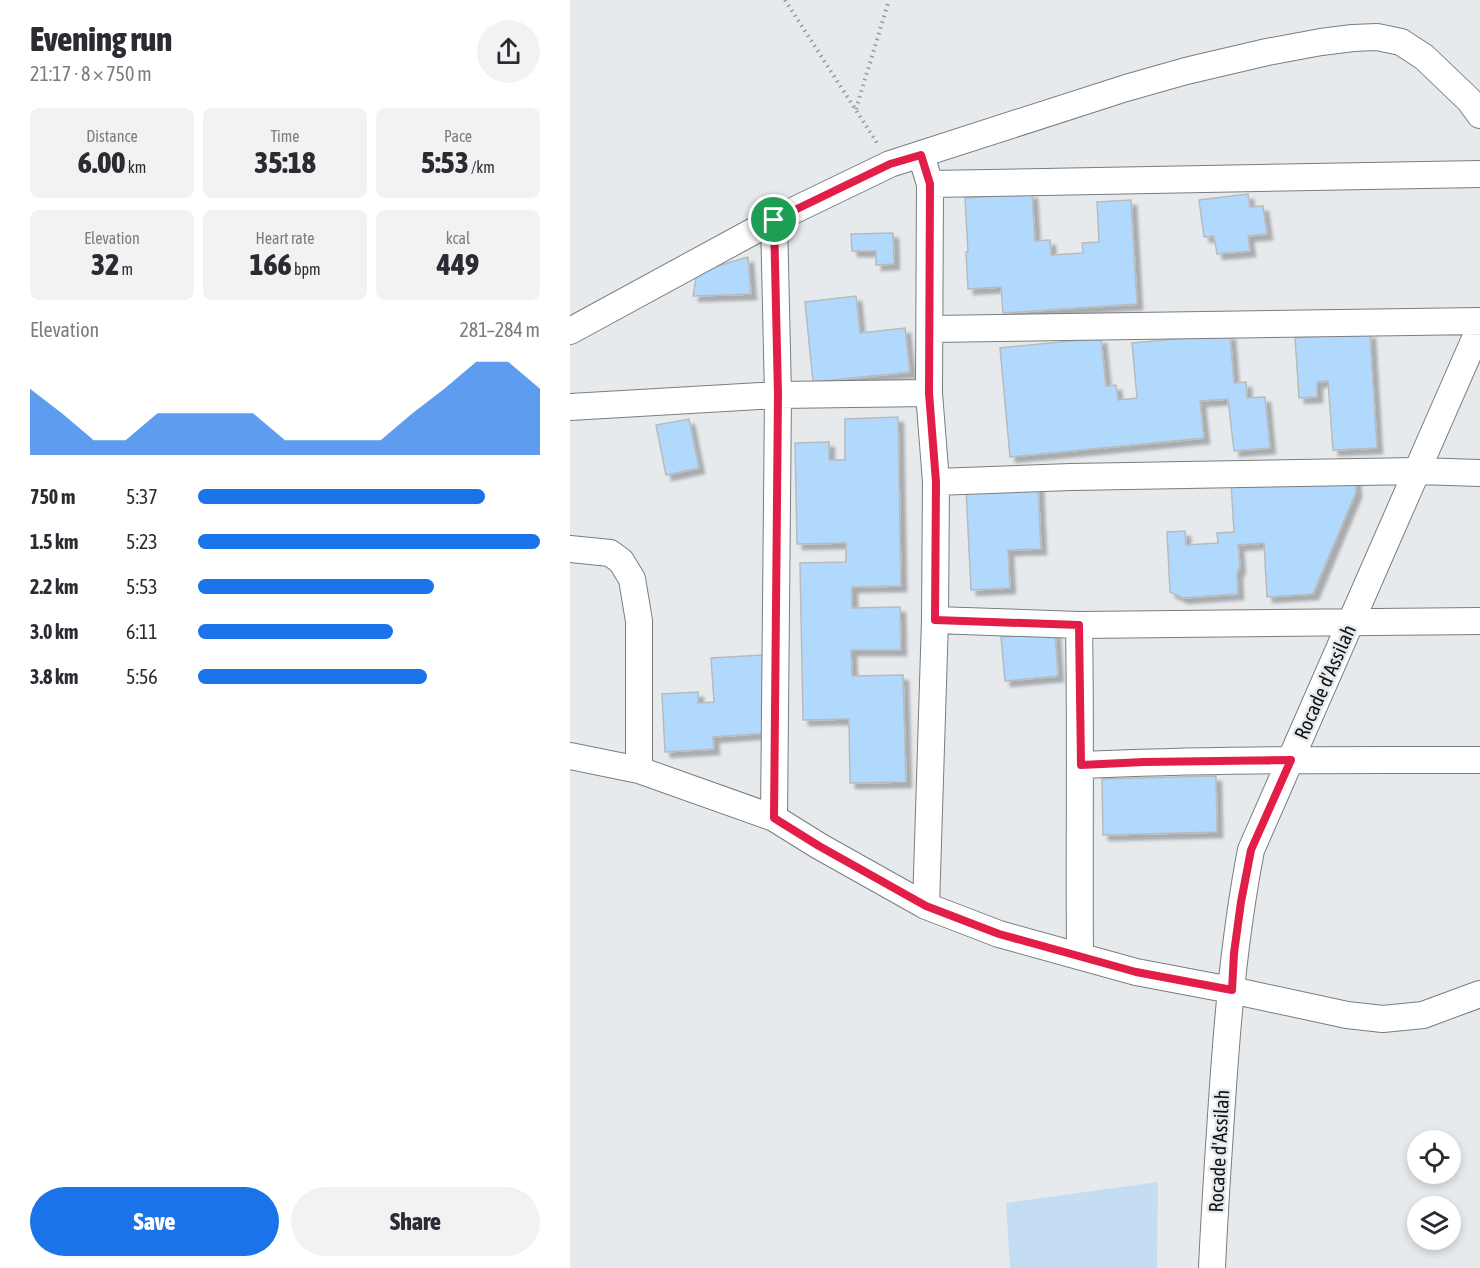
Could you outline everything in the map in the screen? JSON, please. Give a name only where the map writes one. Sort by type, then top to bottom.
[{"type":"street","points":[[570,332],[774,220],[890,164],[1186,71],[1321,42],[1377,37],[1401,42],[1424,57],[1469,100],[1480,115]]},
{"type":"street","points":[[921,155],[930,184],[929,393],[936,482],[935,620],[926,906]]},
{"type":"street","points":[[930,184],[1480,174]]},
{"type":"street","points":[[774,220],[778,395],[774,818]]},
{"type":"street","points":[[930,329],[1480,321]]},
{"type":"street","name":"Rocade d'Assilah","points":[[1212,1268],[1224,1063],[1234,953],[1251,850],[1480,327]]},
{"type":"street","points":[[570,407],[778,395],[929,393]]},
{"type":"street","points":[[936,482],[1071,477],[1417,471],[1480,473]]},
{"type":"street","points":[[570,549],[610,553],[621,561],[632,579],[639,621],[639,770]]},
{"type":"street","points":[[935,620],[1079,625],[1480,621]]},
{"type":"street","points":[[1079,625],[1080,956]]},
{"type":"street","points":[[570,756],[639,770],[774,818],[926,906],[999,934],[1136,972],[1347,1015],[1383,1019],[1423,1015],[1480,994]]},
{"type":"street","points":[[1081,765],[1291,760],[1480,760]]},
{"type":"path","points":[[785,0],[890,164]]},
{"type":"path","points":[[855,110],[889,0]]},
{"type":"shaded area","points":[[1158,1182],[1157,1268],[1010,1268],[1006,1203]]},
{"type":"building","points":[[1032,193],[1035,241],[1050,240],[1051,255],[1083,253],[1082,243],[1099,242],[1097,202],[1131,200],[1137,304],[1003,313],[1001,287],[968,289],[965,198]]},
{"type":"building","points":[[1248,194],[1250,207],[1263,206],[1267,234],[1248,236],[1250,251],[1217,254],[1214,236],[1204,237],[1199,200]]},
{"type":"building","points":[[893,233],[894,264],[876,265],[876,251],[852,251],[851,234]]},
{"type":"building","points":[[748,257],[751,294],[693,296],[697,272]]},
{"type":"building","points":[[856,296],[860,333],[905,328],[910,372],[813,382],[805,302]]},
{"type":"building","points":[[1370,333],[1377,448],[1333,450],[1328,381],[1317,382],[1317,397],[1299,398],[1295,338]]},
{"type":"building","points":[[1230,334],[1234,383],[1246,382],[1247,398],[1265,397],[1270,448],[1234,451],[1228,399],[1200,401],[1204,438],[1010,457],[1000,348],[1101,338],[1106,386],[1116,385],[1118,400],[1137,398],[1132,343]]},
{"type":"building","points":[[898,417],[901,586],[852,587],[852,608],[900,607],[901,650],[851,650],[852,676],[903,675],[906,782],[850,783],[849,719],[803,720],[800,563],[846,562],[846,543],[797,544],[795,443],[829,442],[829,460],[845,460],[845,419]]},
{"type":"building","points":[[689,419],[699,468],[666,475],[656,425]]},
{"type":"building","points":[[1355,476],[1356,492],[1313,594],[1267,597],[1264,543],[1238,545],[1240,567],[1237,573],[1238,594],[1183,598],[1170,592],[1167,532],[1185,531],[1186,545],[1218,543],[1217,533],[1234,532],[1231,483]]},
{"type":"building","points":[[1038,485],[1041,549],[1008,550],[1010,588],[971,590],[966,488]]},
{"type":"building","points":[[1055,632],[1058,676],[1005,681],[1001,637]]},
{"type":"building","points":[[763,655],[767,733],[713,737],[714,749],[665,752],[662,694],[698,692],[698,703],[714,702],[711,658]]},
{"type":"building","points":[[1216,776],[1217,832],[1103,835],[1102,779]]},
{"type":"route","points":[[921,155],[930,184],[929,393],[936,482],[935,620],[1079,625],[1081,765],[1291,760],[1251,850],[1234,953],[1232,990],[1136,972],[999,934],[926,906],[774,818],[778,395],[774,220],[890,164],[921,155]]}]
